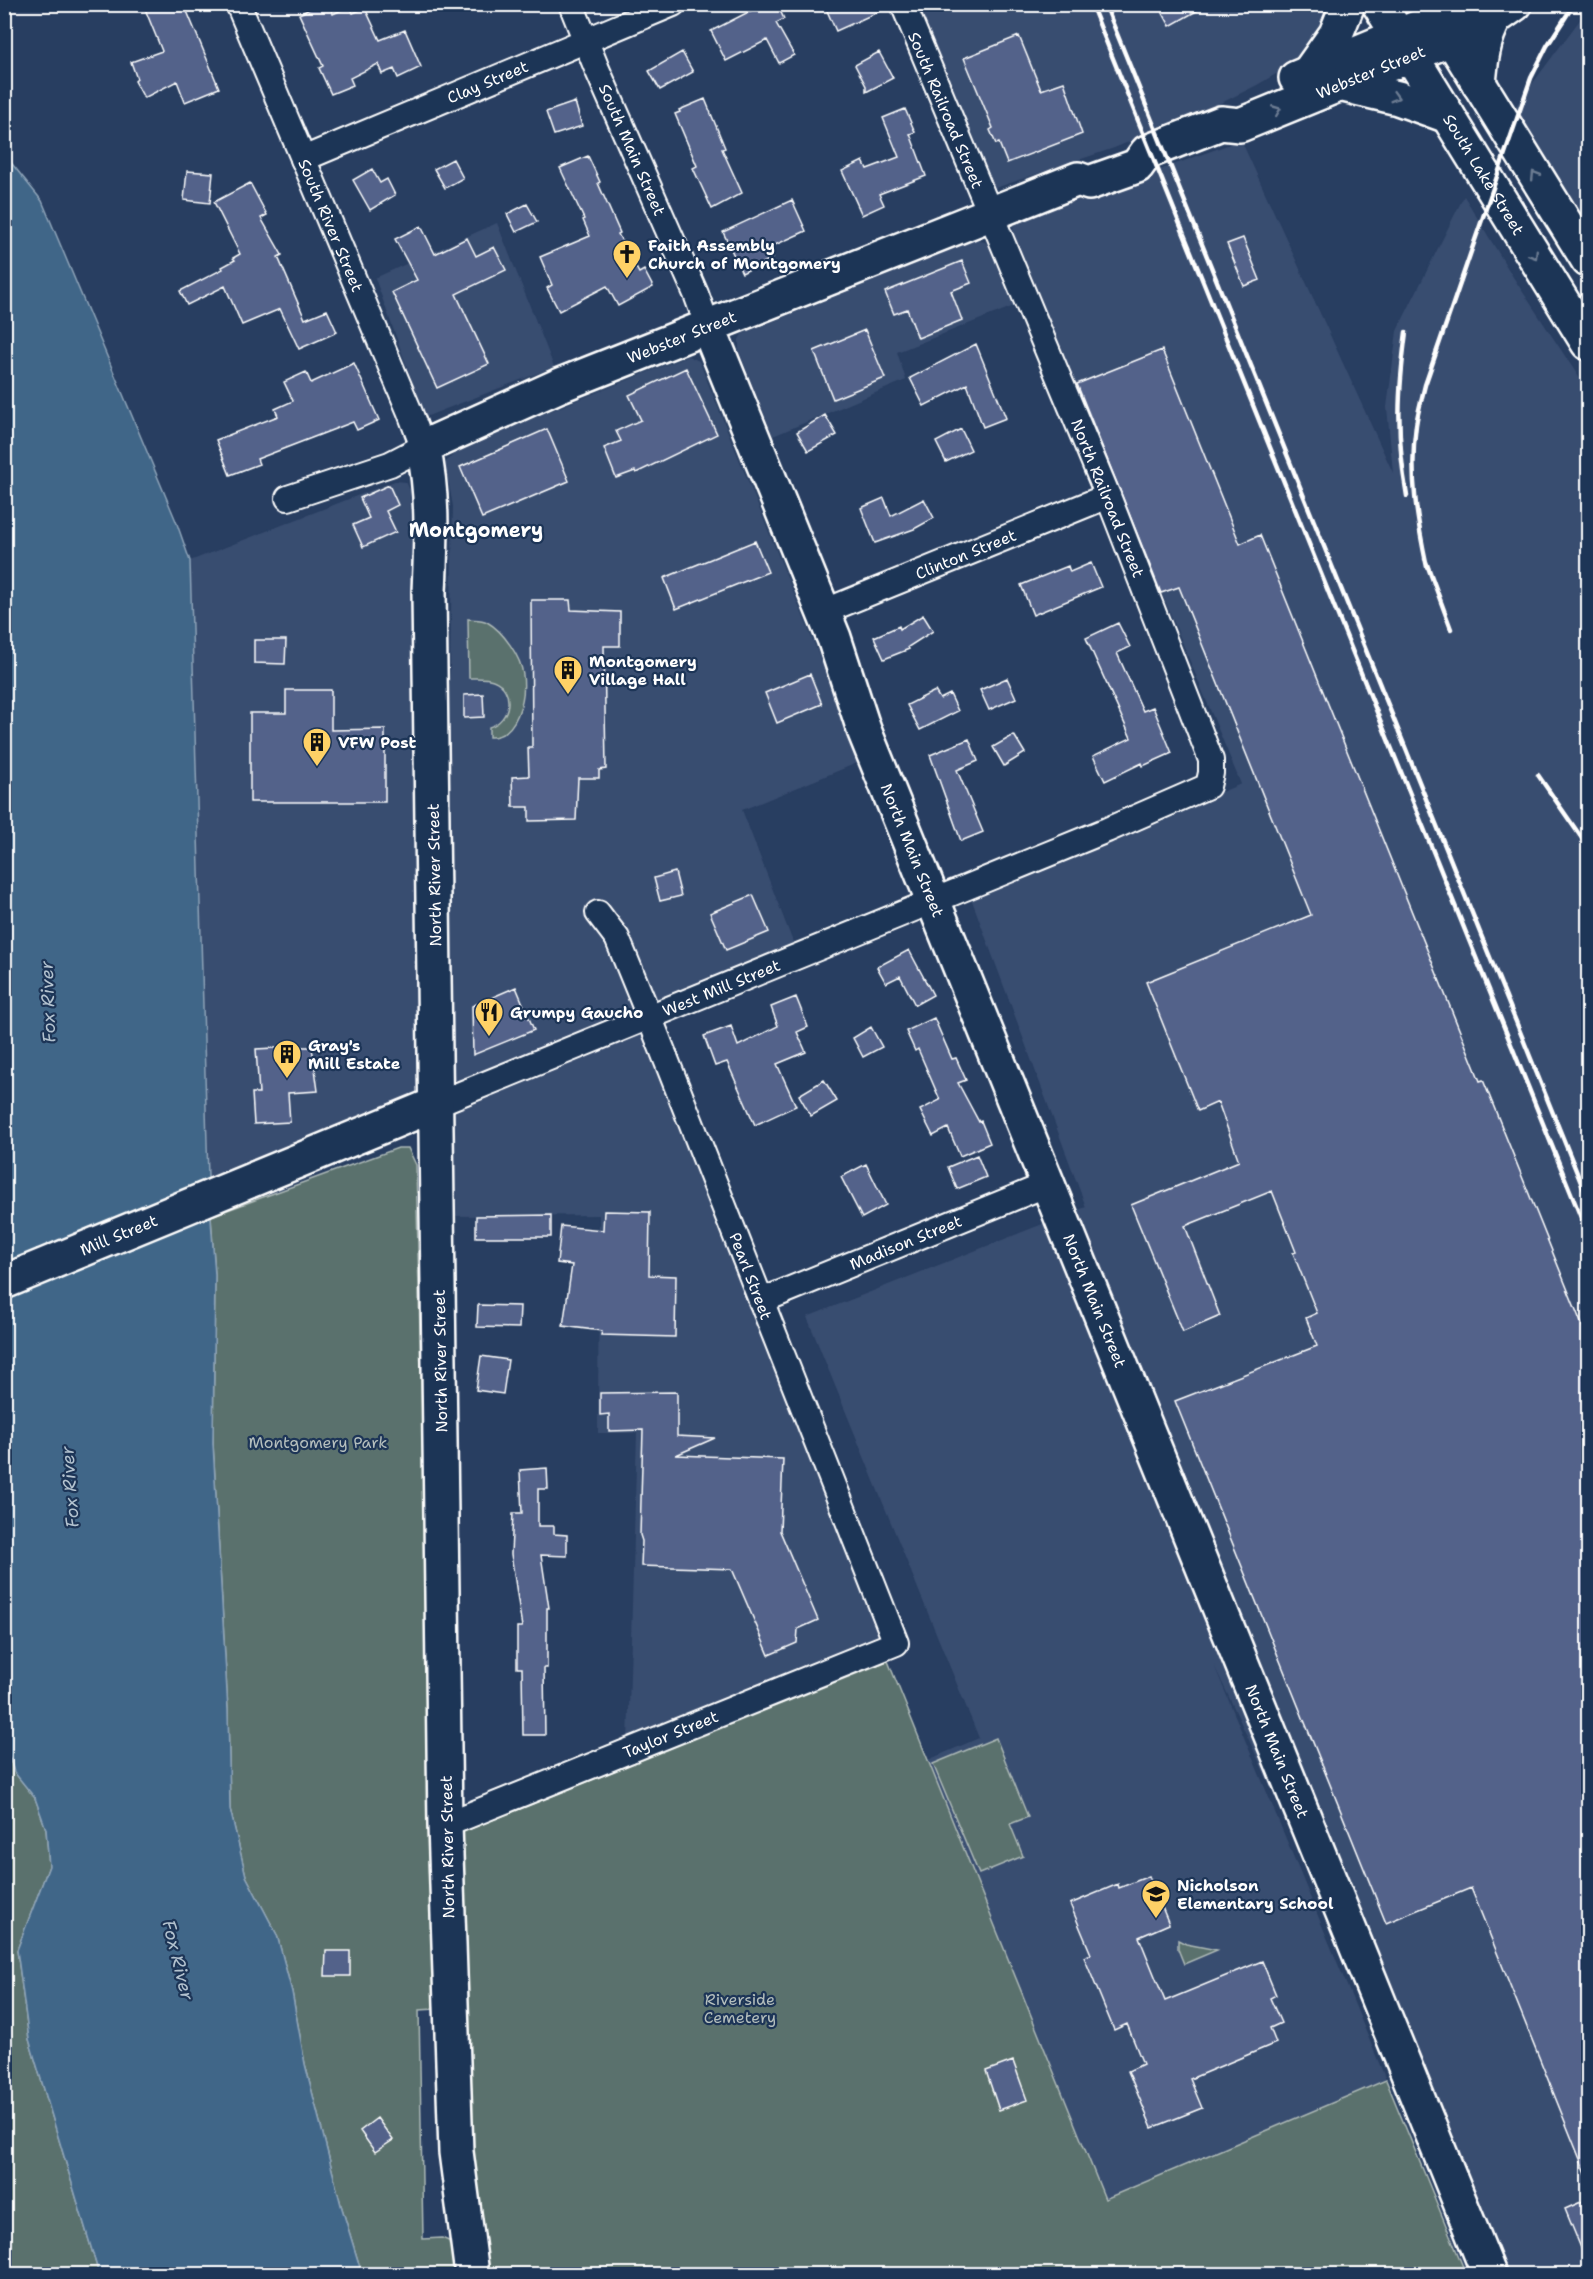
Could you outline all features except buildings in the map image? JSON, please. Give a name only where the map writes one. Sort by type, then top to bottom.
[{"type":"street","name":"South River Street","points":[[238,4],[423,447]]},
{"type":"street","name":"South Main Street","points":[[571,4],[696,294],[708,327]]},
{"type":"street","name":"Clay Street","points":[[303,159],[673,4]]},
{"type":"street","name":"South Railroad Street","points":[[903,4],[990,215]]},
{"type":"street","points":[[1309,72],[1336,34],[1348,4]]},
{"type":"street","name":"South Lake Street","points":[[1379,4],[1588,343]]},
{"type":"street","name":"Webster Street","points":[[288,498],[390,464],[558,386],[1078,179],[1084,166],[1136,145],[1147,152],[1221,123],[1240,125],[1340,84],[1440,21],[1493,9]]},
{"type":"street","points":[[1479,84],[1482,48],[1493,9]]},
{"type":"street","points":[[1440,21],[1588,260]]},
{"type":"street","name":"Webster Street","points":[[1221,123],[1231,104],[1309,72],[1404,45]]},
{"type":"street","points":[[1340,84],[1398,98],[1448,116]]},
{"type":"street","name":"North Railroad Street","points":[[990,215],[1108,496],[1211,760],[1208,786]]},
{"type":"street","name":"North Main Street","points":[[708,327],[834,638],[864,730],[1489,2274]]},
{"type":"street","name":"North River Street","points":[[423,447],[429,471],[432,503],[429,592],[445,1825],[456,2152],[472,2274]]},
{"type":"street","name":"Clinton Street","points":[[823,612],[1108,496]]},
{"type":"street","name":"West Mill Street","points":[[233,1189],[649,1016],[1107,830],[1208,786]]},
{"type":"street","name":"Pearl Street","points":[[598,913],[617,938],[649,1016],[896,1643]]},
{"type":"street","name":"Madison Street","points":[[761,1301],[1048,1184]]},
{"type":"street","name":"Mill Street","points":[[4,1282],[233,1189]]},
{"type":"street","name":"Taylor Street","points":[[445,1825],[896,1643]]},
{"type":"shaded area","points":[[1336,4],[1310,54],[1257,85],[1213,107],[1114,148],[989,190],[917,5]]},
{"type":"shaded area","points":[[1588,9],[1588,228],[1515,107]]},
{"type":"shaded area","points":[[1241,140],[1393,473],[1387,407],[1397,331],[1464,196],[1513,277],[1588,391],[1588,2274],[1498,2274],[1214,1665],[1386,2080],[1105,2199],[928,1760],[979,1738],[807,1317],[1086,1207],[970,895],[1241,784],[1014,237],[1013,227],[1016,223]]},
{"type":"shaded area","points":[[497,223],[554,367],[425,417],[375,278]]},
{"type":"shaded area","points":[[975,240],[985,242],[995,250],[1014,306],[897,352],[906,380],[773,436],[739,351],[739,340],[742,334]]},
{"type":"shaded area","points":[[688,356],[699,361],[862,761],[742,810],[796,950],[442,1096],[453,506],[445,463],[468,444]]},
{"type":"shaded area","points":[[395,481],[406,482],[410,490],[429,1098],[208,1177],[190,561]]},
{"type":"shaded area","points":[[643,1023],[887,1640],[628,1744],[637,1433],[598,1433],[599,1215],[448,1216],[442,1105]]},
{"type":"green space","points":[[468,619],[485,621],[493,626],[505,638],[522,668],[524,684],[518,715],[507,731],[499,736],[489,737],[489,727],[496,724],[506,712],[508,697],[500,684],[493,680],[469,678]]},
{"type":"green space","name":"Montgomery Park","points":[[398,1148],[408,1148],[416,1165],[436,2009],[419,2010],[423,2239],[442,2238],[451,2242],[460,2274],[362,2274],[341,2205],[305,2064],[292,1992],[277,1935],[246,1876],[230,1809],[228,1710],[213,1443],[215,1275],[211,1216]]},
{"type":"green space","name":"Riverside Cemetery","points":[[888,1661],[1105,2199],[1386,2080],[1466,2274],[486,2274],[471,2153],[458,1834]]},
{"type":"green space","points":[[996,1738],[1028,1817],[1010,1824],[1023,1856],[979,1874],[933,1764]]},
{"type":"green space","points":[[4,1739],[14,1772],[35,1798],[46,1829],[49,1866],[17,1950],[29,2039],[99,2274],[5,2274]]},
{"type":"green space","points":[[1178,1940],[1186,1944],[1217,1950],[1184,1964],[1178,1949]]},
{"type":"water","name":"Fox River","points":[[4,154],[42,201],[176,521],[190,561],[208,1177],[215,1275],[213,1443],[228,1710],[230,1809],[246,1876],[277,1935],[292,1992],[305,2064],[341,2205],[362,2274],[99,2274],[29,2039],[17,1950],[49,1866],[46,1829],[35,1798],[14,1772],[4,1739]]},
{"type":"railway","points":[[1091,4],[1588,1235]]},
{"type":"railway","points":[[1105,4],[1588,1200]]},
{"type":"railway","points":[[1427,567],[1417,514],[1413,461],[1416,425],[1425,385],[1531,78],[1547,46],[1574,4]]},
{"type":"railway","points":[[1406,332],[1399,414],[1403,474],[1407,496]]},
{"type":"railway","points":[[1425,559],[1451,629]]},
{"type":"railway","points":[[1538,775],[1588,847]]},
{"type":"place","name":"Faith Assembly Church of Montgomery","points":[[627,280]]},
{"type":"place","name":"Montgomery Village Hall","points":[[568,696]]},
{"type":"place","name":"VFW Post","points":[[317,768]]},
{"type":"place","name":"Grumpy Gaucho","points":[[489,1038]]},
{"type":"place","name":"Gray's Mill Estate","points":[[287,1080]]},
{"type":"place","name":"Nicholson Elementary School","points":[[1156,1920]]},
{"type":"district","name":"Montgomery","points":[[476,530]]}]
